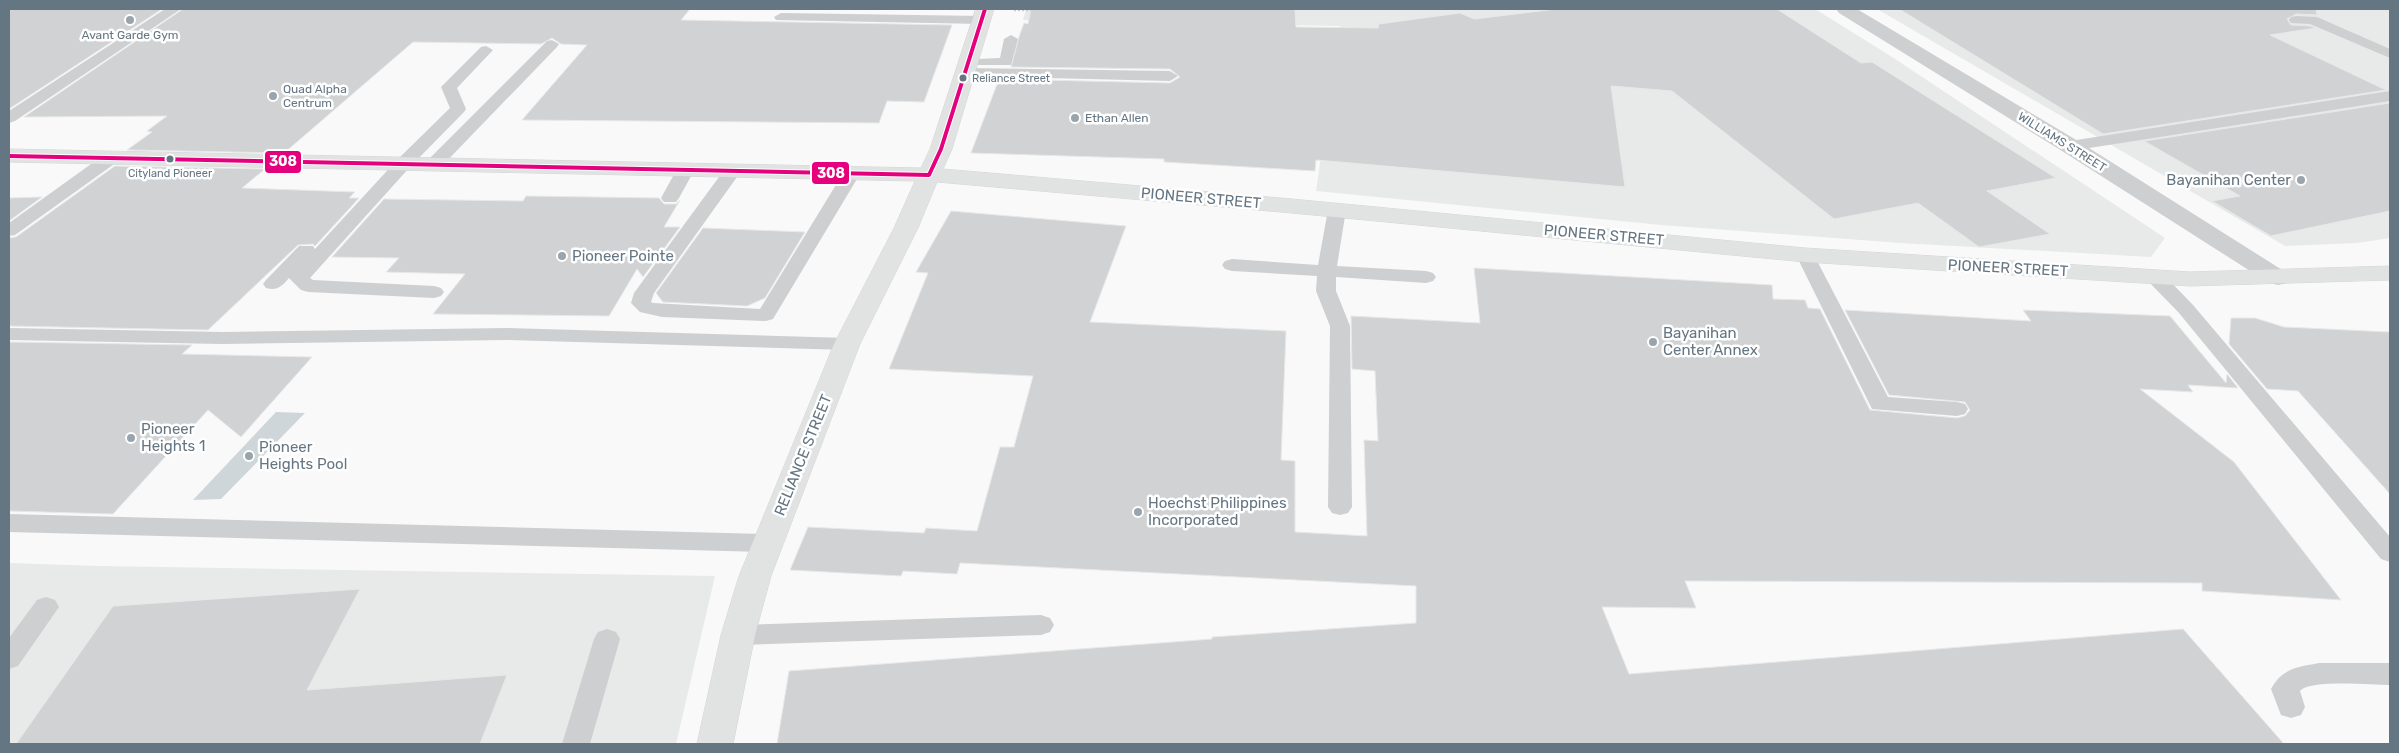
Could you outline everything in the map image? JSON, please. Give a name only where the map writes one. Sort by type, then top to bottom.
[{"type":"main road","name":"RELIANCE STREET","points":[[715,744],[738,635],[755,576],[848,344],[906,228],[941,149],[984,14]]},
{"type":"main road","name":"PIONEER STREET","points":[[9,156],[929,175],[1337,210],[1805,254],[2156,278],[2278,278],[2390,273]]},
{"type":"street","name":"WILLIAMS STREET","points":[[1845,9],[2070,146],[2278,278]]},
{"type":"lane","points":[[9,118],[174,9]]},
{"type":"lane","points":[[781,17],[984,14]]},
{"type":"lane","points":[[2296,20],[2312,20],[2388,52]]},
{"type":"lane","points":[[967,68],[1006,62],[1011,39]]},
{"type":"lane","points":[[434,164],[552,44]]},
{"type":"lane","points":[[273,284],[458,109],[449,87],[486,50]]},
{"type":"lane","points":[[967,68],[1170,76]]},
{"type":"lane","points":[[2070,146],[2390,96]]},
{"type":"lane","points":[[9,231],[110,158]]},
{"type":"lane","points":[[398,164],[299,278],[308,286],[434,292]]},
{"type":"lane","points":[[670,198],[686,169]]},
{"type":"lane","points":[[733,170],[644,293],[642,303],[647,308],[662,312],[766,315],[851,174]]},
{"type":"lane","points":[[1337,210],[1327,270],[1326,291],[1340,326],[1340,507]]},
{"type":"lane","points":[[1805,254],[1880,404],[1957,409]]},
{"type":"lane","points":[[1232,265],[1426,277]]},
{"type":"lane","points":[[2156,278],[2186,309],[2390,553]]},
{"type":"lane","points":[[9,334],[223,338],[507,334],[848,344]]},
{"type":"lane","points":[[9,523],[768,543]]},
{"type":"lane","points":[[9,658],[46,607]]},
{"type":"lane","points":[[738,635],[1041,625]]},
{"type":"lane","points":[[576,744],[607,639]]},
{"type":"lane","points":[[2292,707],[2285,689],[2294,679],[2320,674],[2390,674]]},
{"type":"path","points":[[1015,10],[1031,10]]},
{"type":"shaded area","points":[[1026,9],[1815,9],[1889,55],[2165,238],[2151,257],[1900,243],[1661,225],[1316,191],[1340,26],[1023,20]]},
{"type":"shaded area","points":[[1877,9],[2390,9],[2390,238],[2357,243],[2285,246]]},
{"type":"shaded area","name":"Pioneer Heights Pool","points":[[276,412],[305,413],[221,499],[193,500]]},
{"type":"shaded area","points":[[9,563],[715,576],[676,744],[9,744]]},
{"type":"building","points":[[9,9],[162,9],[9,109]]},
{"type":"building","points":[[183,9],[690,9],[681,20],[952,25],[924,102],[887,101],[879,123],[522,120],[587,45],[561,44],[552,38],[541,44],[413,42],[284,153],[127,150],[152,132],[147,131],[167,116],[24,117]]},
{"type":"building","points":[[1031,9],[1295,9],[1296,27],[1378,28],[1379,24],[1460,13],[1474,19],[1556,9],[1777,9],[1861,63],[1872,62],[2056,178],[1987,191],[2050,234],[1979,247],[1918,203],[1834,219],[1672,91],[1611,86],[1625,187],[1316,160],[1315,171],[1164,162],[1164,159],[971,153],[999,79],[1170,83],[1180,77],[1170,69],[1011,67],[1019,37],[1024,23],[1028,24]]},
{"type":"building","points":[[1899,9],[2316,9],[2317,15],[2296,14],[2287,19],[2291,25],[2316,28],[2270,35],[2386,90],[2103,134]]},
{"type":"building","name":"Bayanihan Center","points":[[2390,103],[2390,211],[2271,236],[2212,201],[2240,196],[2144,141]]},
{"type":"building","name":"Cityland Pioneer","points":[[115,166],[265,169],[242,188],[355,192],[349,198],[359,198],[315,246],[313,244],[298,245],[208,330],[9,326],[9,238],[16,237]]},
{"type":"building","name":"Pioneer Pointe","points":[[526,196],[659,198],[664,204],[676,204],[680,200],[664,227],[680,227],[643,277],[637,269],[609,316],[433,314],[465,274],[386,272],[399,258],[332,257],[384,199],[523,201]]},
{"type":"building","points":[[42,197],[9,221],[9,198]]},
{"type":"building","points":[[951,211],[1126,226],[1090,322],[1286,331],[1281,460],[1295,461],[1295,532],[1367,536],[1364,440],[1378,441],[1375,371],[1352,369],[1351,316],[1480,323],[1474,268],[1772,285],[1773,299],[1805,300],[1808,308],[1820,309],[1870,410],[1957,418],[1965,416],[1970,410],[1965,402],[1889,395],[1845,310],[2031,321],[2023,310],[2170,316],[2226,383],[2227,374],[2238,388],[2188,385],[2193,392],[2140,389],[2234,462],[2341,600],[2202,591],[2202,583],[1685,581],[1696,608],[1602,607],[1629,674],[2183,629],[2284,744],[777,744],[789,671],[1212,639],[1212,637],[1416,623],[1416,586],[960,563],[957,574],[903,571],[901,576],[790,570],[808,527],[924,533],[926,528],[977,531],[1000,447],[1014,447],[1033,376],[889,369],[928,273],[916,272]]},
{"type":"building","points":[[703,228],[805,232],[765,298],[747,306],[663,302],[656,293]]},
{"type":"building","points":[[2231,318],[2255,318],[2284,327],[2390,332],[2390,494],[2298,391],[2267,389],[2229,344]]},
{"type":"building","name":"Pioneer Heights 1","points":[[9,342],[192,345],[182,354],[312,357],[241,437],[208,410],[113,514],[9,511]]},
{"type":"building","points":[[360,589],[307,690],[507,675],[480,744],[16,744],[113,606]]},
{"type":"transit line","name":"308","points":[[9,156],[929,175],[941,149],[985,9]]},
{"type":"place","name":"Avant Garde Gym","points":[[130,20]]},
{"type":"place","name":"Reliance Street","points":[[963,78]]},
{"type":"place","name":"Quad Alpha Centrum","points":[[273,96]]},
{"type":"place","name":"Ethan Allen","points":[[1075,118]]},
{"type":"place","name":"Cityland Pioneer","points":[[170,159]]},
{"type":"place","name":"Bayanihan Center","points":[[2301,180]]},
{"type":"place","name":"Pioneer Pointe","points":[[562,256]]},
{"type":"place","name":"Bayanihan Center Annex","points":[[1653,342]]},
{"type":"place","name":"Pioneer Heights 1","points":[[131,438]]},
{"type":"place","name":"Pioneer Heights Pool","points":[[249,456]]},
{"type":"place","name":"Hoechst Philippines Incorporated","points":[[1138,512]]}]
